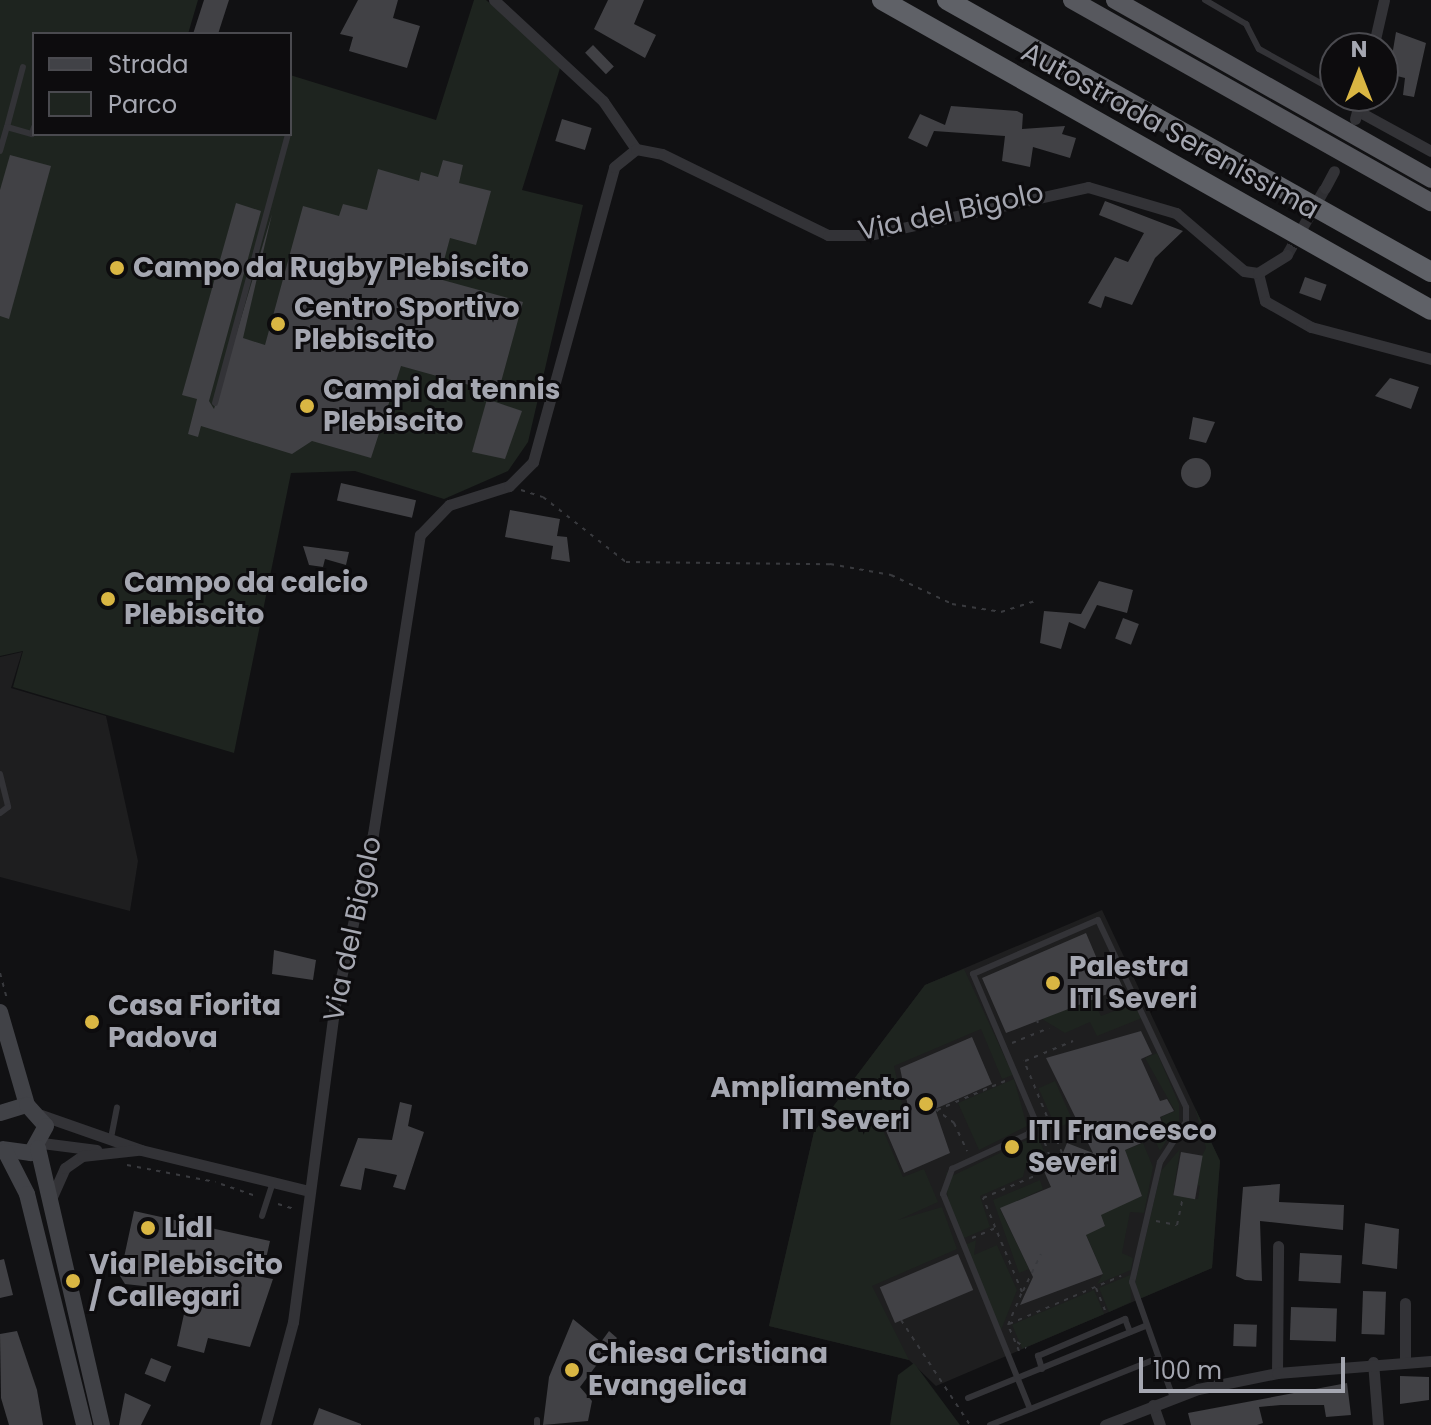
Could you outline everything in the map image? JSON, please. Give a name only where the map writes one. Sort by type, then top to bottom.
[{"type":"highway","name":"Autostrada Serenissima","points":[[882,0],[1431,310]]},
{"type":"highway","name":"Autostrada Serenissima","points":[[947,0],[1431,272]]},
{"type":"highway","points":[[1072,0],[1431,202]]},
{"type":"highway","points":[[1115,0],[1431,179]]},
{"type":"main road","points":[[0,1012],[27,1105],[41,1115],[40,1145],[50,1212],[102,1425]]},
{"type":"main road","points":[[1,1108],[27,1105]]},
{"type":"main road","points":[[3,1148],[23,1155],[40,1145]]},
{"type":"main road","points":[[3,1148],[27,1194],[84,1425]]},
{"type":"street","points":[[494,0],[603,101],[636,149],[614,167],[533,462],[509,486]]},
{"type":"street","points":[[1377,32],[1384,0]]},
{"type":"street","points":[[1365,112],[1431,151]]},
{"type":"street","name":"Via del Bigolo","points":[[636,149],[662,154],[828,235],[870,235],[1045,191],[1108,189],[1176,213],[1244,271],[1258,273]]},
{"type":"street","points":[[1325,188],[1334,171]]},
{"type":"street","points":[[1287,255],[1258,273],[1265,301],[1311,327],[1431,359]]},
{"type":"street","name":"Via del Bigolo","points":[[265,1425],[293,1322],[309,1191],[420,535],[449,505],[509,486]]},
{"type":"street","points":[[41,1115],[141,1150],[309,1191]]},
{"type":"street","points":[[40,1145],[106,1151],[141,1150]]},
{"type":"street","points":[[50,1212],[65,1168],[106,1151]]},
{"type":"street","points":[[1277,1373],[1278,1246]]},
{"type":"street","points":[[1405,1303],[1405,1361]]},
{"type":"street","points":[[1105,1425],[1173,1398],[1277,1373],[1373,1362],[1431,1361]]},
{"type":"street","points":[[1373,1362],[1378,1425]]},
{"type":"street","points":[[1153,1405],[1160,1425]]},
{"type":"lane","points":[[1205,0],[1246,24],[1259,49],[1319,82]]},
{"type":"lane","points":[[0,151],[23,67]]},
{"type":"lane","points":[[7,127],[32,134]]},
{"type":"lane","points":[[215,403],[287,136]]},
{"type":"lane","points":[[0,774],[8,807],[0,813]]},
{"type":"lane","points":[[1030,1409],[959,1243],[943,1194],[952,1169],[1028,1134],[1035,1120],[973,974],[1098,920],[1186,1107],[1186,1122],[1160,1162],[1134,1272],[1145,1326],[1173,1398]]},
{"type":"lane","points":[[111,1138],[117,1108]]},
{"type":"lane","points":[[262,1216],[273,1182]]},
{"type":"lane","points":[[1042,1369],[1038,1356],[1110,1325],[1125,1319],[1130,1332]]},
{"type":"lane","points":[[968,1398],[1145,1326]]},
{"type":"lane","points":[[990,1425],[1156,1359]]},
{"type":"path","points":[[509,486],[543,497],[626,562],[830,564],[891,575],[952,604],[1001,612],[1034,601]]},
{"type":"path","points":[[1004,1046],[1049,1028]]},
{"type":"path","points":[[1022,1292],[983,1198],[1037,1175],[1033,1165],[1062,1153],[1024,1061],[1073,1041]]},
{"type":"path","points":[[970,1159],[954,1123],[936,1109],[1017,1076]]},
{"type":"path","points":[[1035,1120],[1051,1158]]},
{"type":"path","points":[[116,1162],[258,1197]]},
{"type":"path","points":[[1146,1219],[1177,1225],[1183,1197]]},
{"type":"path","points":[[959,1243],[996,1228]]},
{"type":"path","points":[[1019,1351],[1008,1325],[1041,1254]]},
{"type":"path","points":[[1008,1325],[1134,1272]]},
{"type":"path","points":[[1096,1287],[1106,1313]]},
{"type":"path","points":[[901,1320],[970,1425]]},
{"type":"path","points":[[1016,1342],[1023,1340],[1026,1348]]},
{"type":"shaded area","points":[[22,652],[11,688],[106,716],[138,861],[130,911],[0,877],[0,657]]},
{"type":"shaded area","name":"ITI Francesco Severi","points":[[1102,910],[1220,1161],[1212,1268],[936,1386],[909,1360],[769,1326],[814,1132],[925,985]]},
{"type":"green space","name":"Centro Sportivo Plebiscito","points":[[0,0],[198,0],[189,32],[32,32],[32,136],[292,136],[292,76],[436,120],[474,0],[486,0],[561,65],[522,190],[583,205],[528,442],[508,471],[444,499],[355,471],[291,473],[234,753],[13,687],[23,651],[0,656]]},
{"type":"green space","points":[[964,969],[1013,1075],[1002,1079],[981,1029],[894,1066],[904,1113],[880,1123],[903,1177],[924,1169],[938,1202],[898,1220],[942,1207],[957,1249],[872,1286],[909,1360],[769,1326],[814,1132],[925,985]]},
{"type":"green space","points":[[1092,998],[1101,1016],[1133,1004],[1142,1018],[1097,1036],[1090,1022],[1065,1033],[1042,1019]]},
{"type":"green space","points":[[1157,1053],[1179,1104],[1179,1121],[1160,1151],[1154,1138],[1167,1132],[1161,1117],[1175,1111],[1145,1058]]},
{"type":"green space","points":[[1014,1079],[1027,1126],[979,1150],[958,1103]]},
{"type":"green space","points":[[1055,1081],[1073,1121],[1056,1129],[1039,1088]]},
{"type":"green space","points":[[1195,1108],[1220,1161],[1212,1268],[1139,1299],[1135,1283],[1161,1171],[1180,1149],[1173,1195],[1198,1199],[1200,1186],[1188,1183],[1206,1148]]},
{"type":"green space","points":[[1037,1135],[1045,1153],[1027,1161],[1023,1177],[980,1196],[990,1227],[962,1239],[948,1205],[946,1172],[952,1176]]},
{"type":"green space","points":[[1143,1143],[1153,1167],[1144,1213],[1130,1212],[1122,1253],[1133,1258],[1131,1270],[1097,1284],[1103,1274],[1085,1232],[1105,1226],[1100,1213],[1142,1196],[1123,1151]]},
{"type":"green space","points":[[1040,1180],[1043,1189],[1000,1209],[1029,1269],[1019,1273],[993,1200]]},
{"type":"green space","points":[[976,1240],[974,1255],[997,1245],[1017,1290],[1001,1330],[965,1245]]},
{"type":"green space","points":[[1130,1275],[1131,1302],[1109,1312],[1099,1288]]},
{"type":"green space","points":[[1094,1290],[1104,1314],[1022,1349],[1012,1325]]},
{"type":"green space","points":[[914,1363],[960,1425],[890,1425],[898,1375]]},
{"type":"building","points":[[204,0],[229,0],[219,32],[194,32]]},
{"type":"building","points":[[358,0],[398,0],[393,18],[420,26],[407,68],[349,51],[353,37],[340,34]]},
{"type":"building","points":[[608,0],[644,0],[634,24],[656,35],[645,58],[594,29]]},
{"type":"building","points":[[1399,33],[1426,43],[1414,97],[1403,95],[1405,78],[1399,76]]},
{"type":"building","points":[[593,45],[614,67],[606,74],[585,53]]},
{"type":"building","points":[[951,106],[1017,111],[1023,114],[1022,129],[1065,126],[1062,134],[1076,138],[1070,158],[1033,147],[1030,167],[1002,161],[1005,136],[934,131],[927,147],[908,138],[920,114],[945,125]]},
{"type":"building","points":[[562,119],[592,128],[585,150],[555,141]]},
{"type":"building","points":[[10,155],[51,166],[9,319],[0,316],[0,190]]},
{"type":"building","points":[[443,160],[463,165],[459,183],[491,191],[476,245],[450,238],[439,279],[523,302],[498,393],[401,366],[371,458],[312,441],[292,454],[201,426],[198,437],[188,434],[197,399],[182,395],[236,203],[261,211],[209,401],[214,409],[272,214],[243,338],[265,345],[303,206],[339,216],[343,204],[367,210],[378,169],[419,181],[421,172],[438,177]]},
{"type":"building","points":[[1105,201],[1183,231],[1155,258],[1132,305],[1105,296],[1101,308],[1088,303],[1115,257],[1128,262],[1144,233],[1099,215]]},
{"type":"building","points":[[1305,277],[1327,285],[1321,301],[1299,293]]},
{"type":"building","points":[[1390,378],[1419,387],[1411,409],[1375,396]]},
{"type":"building","points":[[487,399],[522,411],[505,459],[472,452]]},
{"type":"building","points":[[1193,417],[1215,422],[1206,443],[1189,439]]},
{"type":"building","points":[[1196,458],[1206,463],[1211,473],[1206,483],[1196,488],[1186,483],[1181,473],[1186,463]]},
{"type":"building","points":[[341,483],[416,500],[412,518],[337,501]]},
{"type":"building","points":[[510,510],[560,519],[557,536],[567,537],[570,562],[551,559],[553,546],[505,537]]},
{"type":"building","points":[[303,546],[349,552],[346,565],[325,559],[323,567],[309,565]]},
{"type":"building","points":[[1099,581],[1133,590],[1127,613],[1097,605],[1085,629],[1069,622],[1061,649],[1040,643],[1044,611],[1081,614]]},
{"type":"building","points":[[1123,618],[1139,624],[1131,645],[1115,639]]},
{"type":"building","name":"Palestra ITI Severi","points":[[1086,933],[1100,966],[1111,961],[1123,988],[1006,1033],[982,978]]},
{"type":"building","points":[[274,950],[316,960],[313,980],[272,974]]},
{"type":"building","points":[[1141,1031],[1152,1054],[1141,1059],[1160,1101],[1167,1099],[1174,1111],[1160,1117],[1165,1133],[1125,1150],[1142,1196],[1101,1215],[1105,1226],[1086,1235],[1103,1274],[1020,1305],[1033,1277],[1000,1208],[1051,1187],[1043,1169],[1059,1162],[1067,1143],[1093,1153],[1046,1058]]},
{"type":"building","name":"Ampliamento ITI Severi","points":[[972,1037],[992,1084],[935,1109],[950,1153],[904,1173],[884,1126],[910,1116],[900,1068]]},
{"type":"building","points":[[400,1102],[412,1105],[408,1126],[424,1132],[405,1190],[393,1187],[397,1175],[365,1168],[361,1190],[340,1186],[358,1138],[392,1140]]},
{"type":"building","points":[[1181,1152],[1203,1156],[1195,1199],[1173,1195]]},
{"type":"building","points":[[1280,1184],[1279,1202],[1344,1205],[1343,1230],[1260,1221],[1262,1281],[1245,1280],[1236,1276],[1243,1187]]},
{"type":"building","points":[[134,1211],[270,1241],[262,1277],[273,1279],[250,1347],[208,1338],[204,1353],[177,1346],[189,1291],[125,1284],[120,1276]]},
{"type":"building","points":[[1365,1223],[1399,1229],[1397,1269],[1362,1264]]},
{"type":"building","points":[[1300,1253],[1342,1255],[1340,1283],[1299,1281]]},
{"type":"building","points":[[958,1254],[973,1290],[895,1323],[880,1287]]},
{"type":"building","points":[[4,1259],[13,1295],[0,1298],[0,1260]]},
{"type":"building","points":[[1363,1291],[1386,1292],[1384,1335],[1361,1334]]},
{"type":"building","points":[[1291,1307],[1337,1309],[1336,1342],[1290,1340]]},
{"type":"building","name":"Chiesa Cristiana Evangelica","points":[[573,1319],[601,1342],[609,1331],[617,1338],[580,1387],[592,1401],[588,1421],[543,1425],[549,1377]]},
{"type":"building","points":[[1234,1324],[1257,1325],[1256,1347],[1233,1346]]},
{"type":"building","points":[[17,1331],[37,1390],[43,1425],[9,1425],[1,1398],[0,1334]]},
{"type":"building","points":[[151,1358],[171,1366],[165,1382],[145,1374]]},
{"type":"building","points":[[1400,1376],[1429,1377],[1429,1400],[1400,1404]]},
{"type":"building","points":[[1347,1383],[1351,1415],[1326,1417],[1324,1405],[1281,1405],[1259,1407],[1263,1423],[1257,1425],[1191,1425],[1188,1413]]},
{"type":"building","points":[[125,1393],[151,1405],[141,1425],[119,1425]]},
{"type":"building","points":[[319,1408],[361,1424],[361,1425],[313,1425]]},
{"type":"tunnel","points":[[1287,255],[1325,188]]},
{"type":"place","name":"Campo da Rugby Plebiscito","points":[[117,268]]},
{"type":"place","name":"Centro Sportivo Plebiscito","points":[[278,324]]},
{"type":"place","name":"Campi da tennis Plebiscito","points":[[307,406]]},
{"type":"place","name":"Campo da calcio Plebiscito","points":[[108,599]]},
{"type":"place","name":"Palestra ITI Severi","points":[[1053,983]]},
{"type":"place","name":"Casa Fiorita Padova","points":[[92,1022]]},
{"type":"place","name":"Ampliamento ITI Severi","points":[[926,1104]]},
{"type":"place","name":"ITI Francesco Severi","points":[[1012,1147]]},
{"type":"place","name":"Lidl","points":[[148,1228]]},
{"type":"place","name":"Via Plebiscito / Callegari","points":[[73,1281]]},
{"type":"place","name":"Chiesa Cristiana Evangelica","points":[[572,1370]]}]
